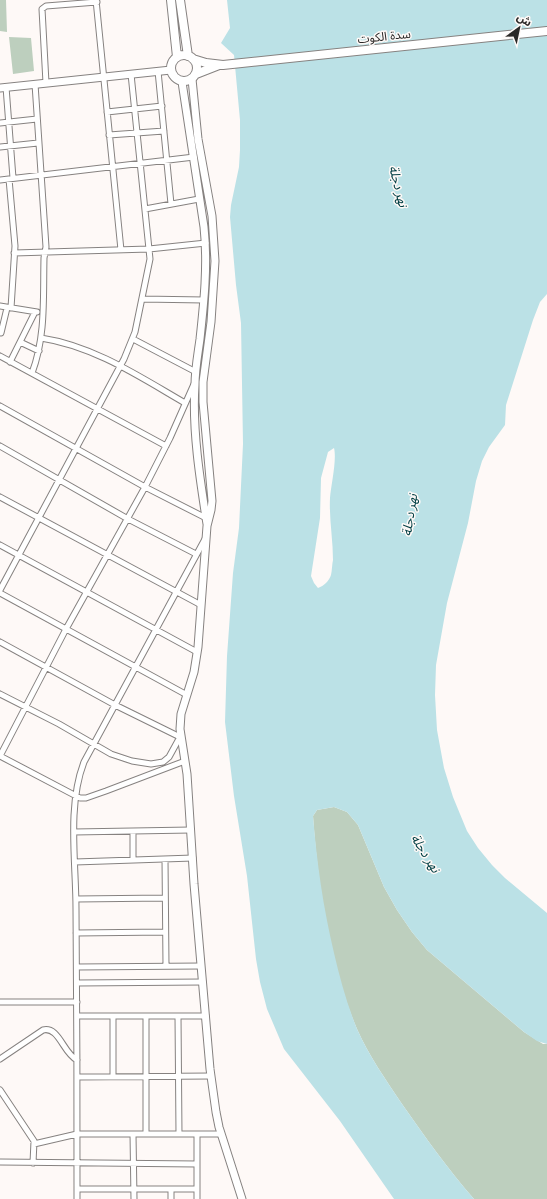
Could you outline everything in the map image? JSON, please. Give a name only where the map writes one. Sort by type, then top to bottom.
[{"type":"main road","points":[[171,0],[177,57]]},
{"type":"main road","points":[[180,0],[191,57],[197,66],[194,77],[198,139],[212,216],[215,260],[211,322],[203,382],[203,402],[212,500],[211,510],[207,522]]},
{"type":"main road","name":"سدة الكوت","points":[[221,65],[547,31]]},
{"type":"main road","points":[[181,56],[191,57],[206,63],[221,65],[182,82],[174,78],[171,70],[172,62],[177,57],[181,56]]},
{"type":"main road","points":[[3,88],[171,70]]},
{"type":"main road","points":[[182,82],[206,243],[204,300],[194,401],[201,485],[207,522],[197,652],[194,672],[181,714],[180,737],[187,774],[201,966],[211,1076],[221,1134],[242,1199]]},
{"type":"main road","points":[[197,182],[205,181]]},
{"type":"street","points":[[46,83],[42,9],[46,6],[96,1],[121,250]]},
{"type":"street","points":[[158,71],[170,204]]},
{"type":"street","points":[[131,74],[150,265],[133,340],[76,449],[38,517],[0,592],[187,695]]},
{"type":"street","points":[[32,374],[39,351],[41,338],[46,243],[40,175],[35,84]]},
{"type":"street","points":[[1,333],[9,308],[15,246],[11,179],[11,146],[9,122],[3,88]]},
{"type":"street","points":[[107,112],[162,106]]},
{"type":"street","points":[[0,123],[37,119]]},
{"type":"street","points":[[109,135],[164,131]]},
{"type":"street","points":[[0,147],[38,143]]},
{"type":"street","points":[[0,180],[194,157]]},
{"type":"street","points":[[145,209],[199,198]]},
{"type":"street","points":[[14,253],[149,249],[206,243]]},
{"type":"street","points":[[142,299],[204,300]]},
{"type":"street","points":[[0,306],[43,313]]},
{"type":"street","points":[[10,362],[35,312]]},
{"type":"street","points":[[41,338],[85,349],[120,366],[185,403]]},
{"type":"street","points":[[133,340],[196,372]]},
{"type":"street","points":[[20,342],[39,351]]},
{"type":"street","points":[[0,356],[166,446]]},
{"type":"street","points":[[184,761],[86,798],[80,798],[0,756],[86,592],[145,488],[195,383]]},
{"type":"street","points":[[0,406],[207,522]]},
{"type":"street","points":[[0,446],[128,519],[196,554]]},
{"type":"street","points":[[0,497],[201,605]]},
{"type":"street","points":[[77,1199],[77,967],[74,813],[80,774],[135,667],[206,536]]},
{"type":"street","points":[[0,545],[197,652]]},
{"type":"street","points":[[0,642],[115,705],[180,737],[166,760],[155,764],[125,759],[111,754],[0,694]]},
{"type":"street","points":[[74,832],[191,830]]},
{"type":"street","points":[[133,831],[133,860]]},
{"type":"street","points":[[75,862],[193,858]]},
{"type":"street","points":[[164,859],[166,966]]},
{"type":"street","points":[[76,899],[165,898]]},
{"type":"street","points":[[76,933],[165,932]]},
{"type":"street","points":[[77,967],[201,966]]},
{"type":"street","points":[[77,983],[203,982]]},
{"type":"street","points":[[0,1002],[77,1002]]},
{"type":"street","points":[[77,1016],[206,1016]]},
{"type":"street","points":[[113,1016],[113,1076]]},
{"type":"street","points":[[146,1016],[146,1134]]},
{"type":"street","points":[[178,1016],[179,1134]]},
{"type":"street","points":[[0,1059],[43,1030],[49,1029],[53,1031],[70,1055],[77,1060]]},
{"type":"street","points":[[77,1076],[211,1076]]},
{"type":"street","points":[[0,1090],[33,1139],[34,1144],[32,1163]]},
{"type":"street","points":[[34,1144],[77,1134],[221,1134]]},
{"type":"street","points":[[133,1134],[134,1199]]},
{"type":"street","points":[[197,1134],[197,1199]]},
{"type":"street","points":[[0,1162],[197,1164]]},
{"type":"street","points":[[171,1189],[171,1199]]},
{"type":"street","points":[[77,1190],[197,1189]]},
{"type":"green space","points":[[0,0],[6,0],[7,32],[0,31]]},
{"type":"green space","points":[[9,37],[31,38],[34,71],[13,74]]},
{"type":"green space","points":[[334,807],[347,812],[358,825],[384,887],[412,932],[427,950],[524,1032],[543,1044],[547,1044],[547,1199],[474,1199],[419,1129],[367,1049],[347,1004],[339,978],[326,924],[318,870],[313,816],[317,810]]},
{"type":"water","name":"نهر دجلة","points":[[227,0],[547,0],[547,294],[540,302],[533,320],[506,405],[505,425],[489,447],[482,461],[476,481],[468,523],[447,603],[436,665],[435,695],[437,730],[444,768],[453,797],[467,831],[478,848],[492,865],[505,878],[547,913],[547,1044],[537,1041],[524,1032],[427,950],[397,910],[384,887],[358,825],[347,812],[334,807],[317,810],[313,816],[316,851],[330,936],[344,991],[357,1029],[372,1058],[402,1104],[437,1153],[474,1199],[394,1199],[340,1121],[284,1049],[267,1009],[260,982],[247,876],[234,796],[225,722],[227,656],[233,573],[239,528],[243,444],[241,323],[230,217],[239,167],[240,120],[234,55],[221,43],[230,28]],"holes":[[[334,448],[335,453],[330,498],[333,560],[332,572],[328,581],[318,588],[311,576],[320,518],[321,478],[328,452]]]}]
